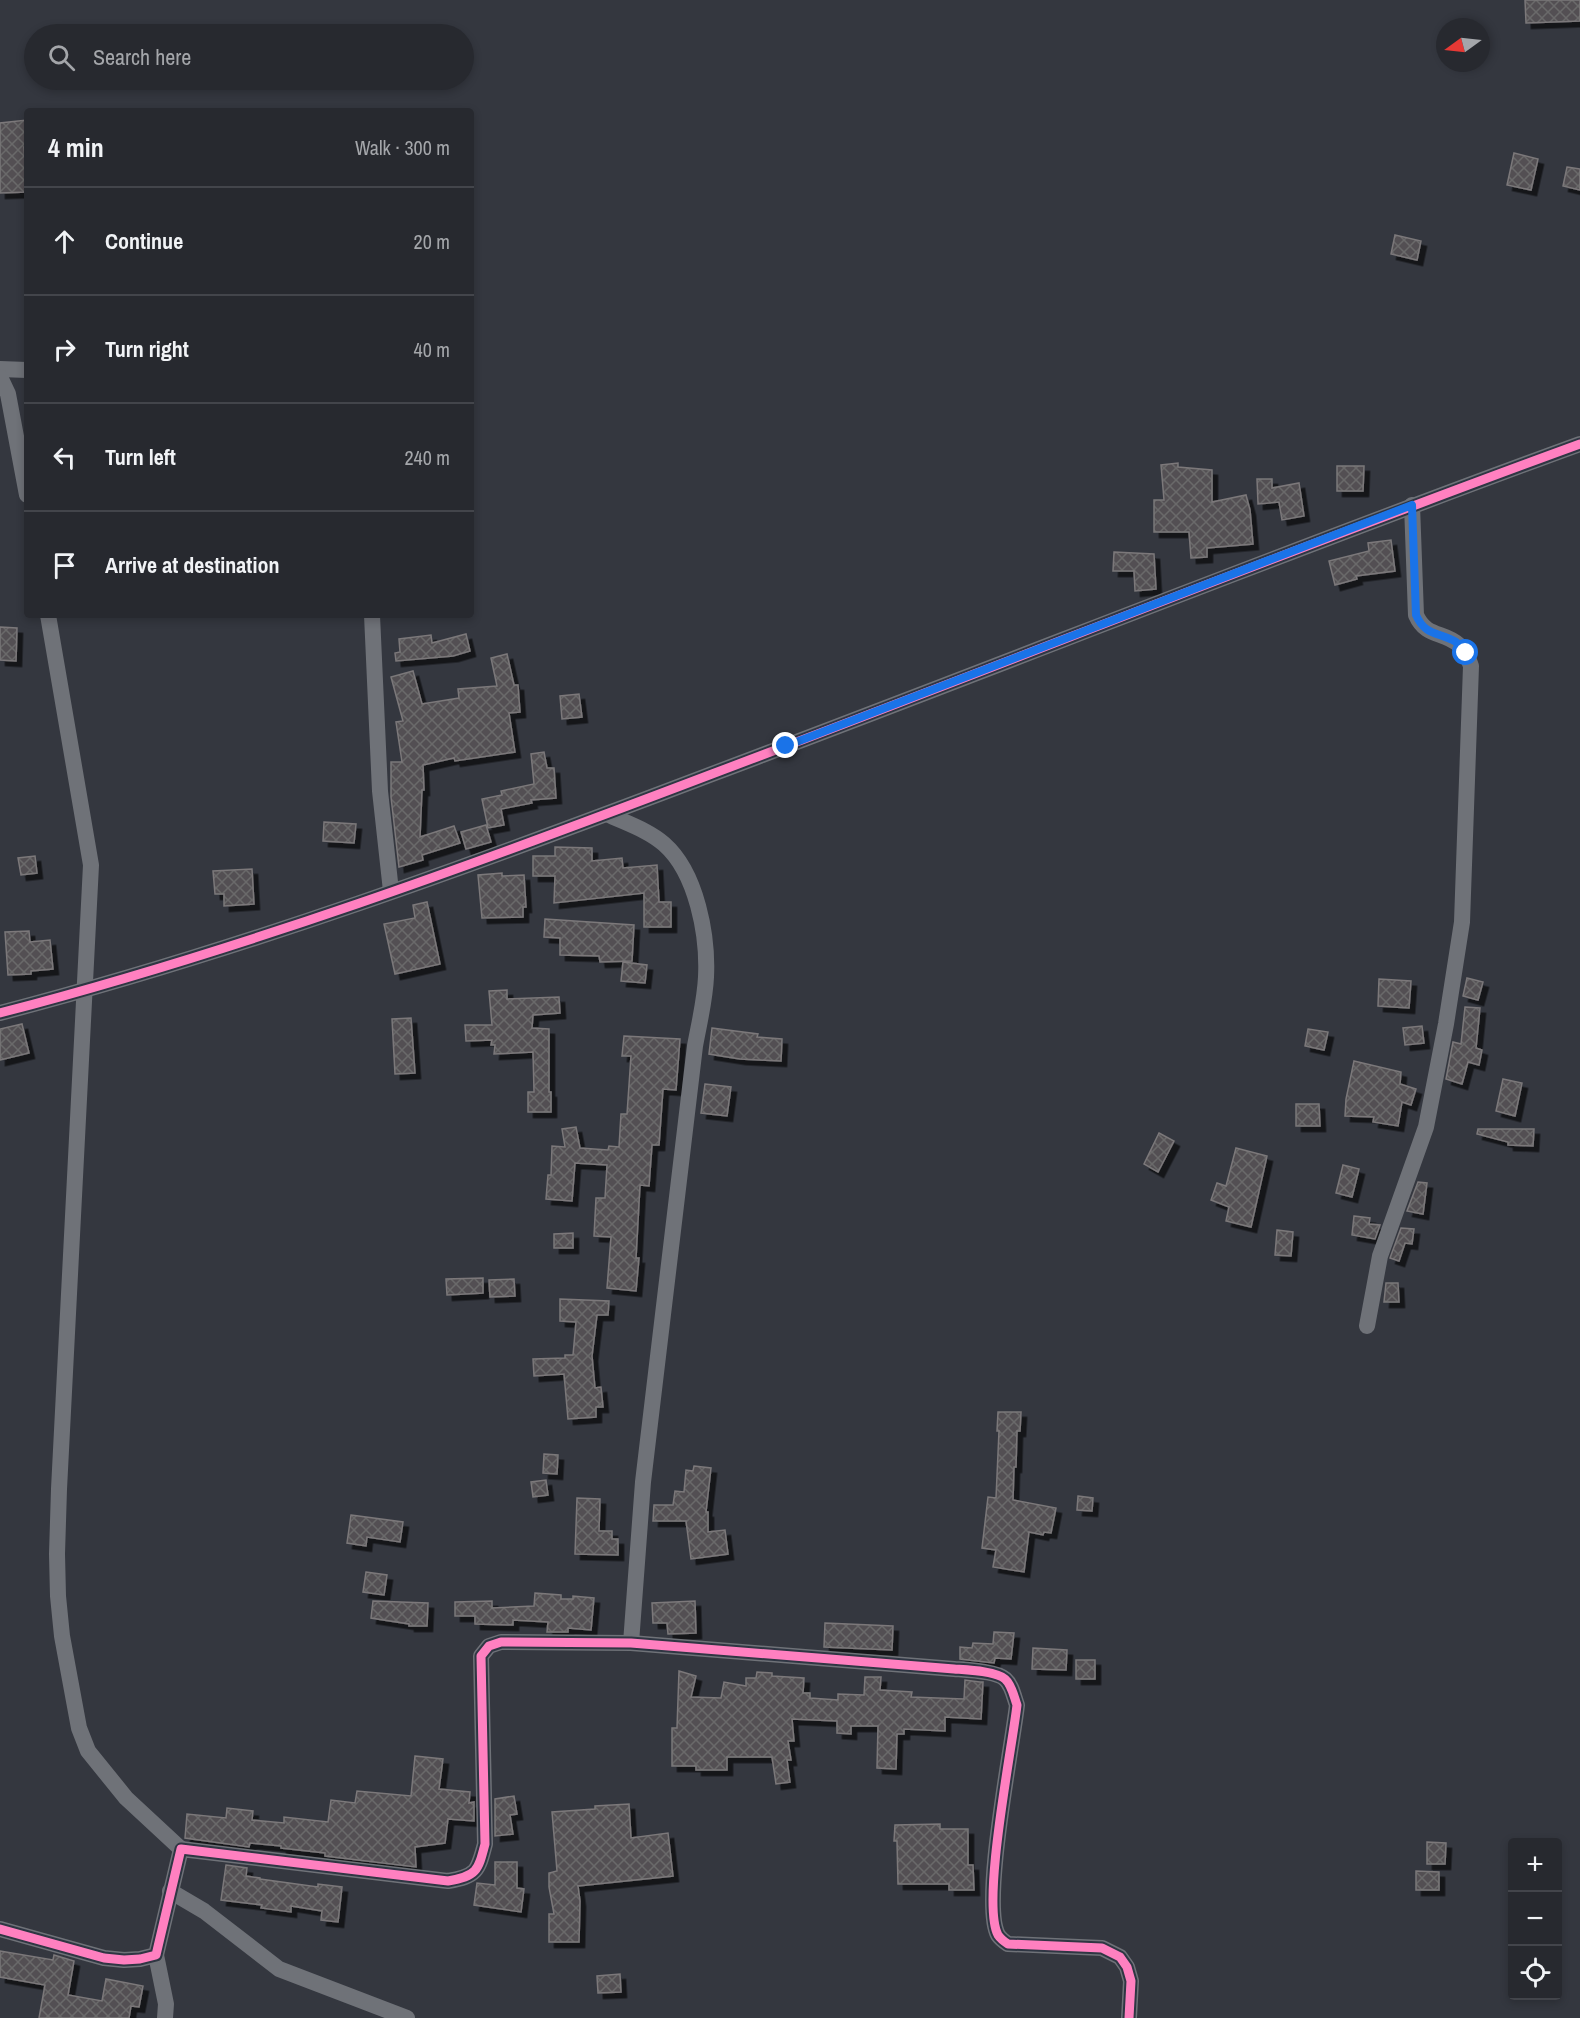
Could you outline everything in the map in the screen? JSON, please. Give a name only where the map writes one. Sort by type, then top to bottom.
[{"type":"street","points":[[0,369],[24,370]]},
{"type":"street","points":[[0,377],[12,410],[24,478]]},
{"type":"street","points":[[0,1013],[86,991],[252,940],[607,814],[1412,505],[1580,444]]},
{"type":"street","points":[[1367,1326],[1380,1256],[1426,1127],[1446,1024],[1462,922],[1471,666],[1466,653],[1458,643],[1425,629],[1416,615],[1412,505]]},
{"type":"street","points":[[49,618],[91,865],[57,1554],[62,1636],[75,1710],[88,1751],[126,1798],[181,1849],[448,1881],[473,1874],[479,1866],[485,1844],[481,1656],[489,1646],[501,1642],[631,1643],[954,1668],[994,1674],[1005,1679],[1017,1706],[997,1847],[993,1919],[998,1935],[1008,1944],[1102,1948],[1120,1957],[1127,1967],[1131,1980],[1129,2018]]},
{"type":"street","points":[[372,618],[380,791],[391,891]]},
{"type":"street","points":[[607,814],[645,832],[665,845],[678,861],[692,885],[697,904],[703,930],[706,977],[694,1058],[643,1482],[631,1643]]},
{"type":"street","points":[[165,2018],[166,2004],[156,1955],[181,1849]]},
{"type":"street","points":[[170,1891],[204,1911],[279,1969],[406,2018]]},
{"type":"street","points":[[0,1929],[104,1958],[124,1960],[156,1955]]},
{"type":"building","points":[[1525,0],[1580,0],[1580,21],[1526,23]]},
{"type":"building","points":[[24,120],[24,192],[0,193],[0,123]]},
{"type":"building","points":[[1514,153],[1538,159],[1531,190],[1507,185]]},
{"type":"building","points":[[1567,167],[1580,169],[1580,190],[1563,186]]},
{"type":"building","points":[[1395,235],[1421,241],[1417,260],[1391,254]]},
{"type":"building","points":[[1178,463],[1178,467],[1212,470],[1212,502],[1246,495],[1250,510],[1253,544],[1207,548],[1207,557],[1191,558],[1189,532],[1154,532],[1154,500],[1164,500],[1161,465]]},
{"type":"building","points":[[1337,466],[1364,466],[1363,491],[1337,491]]},
{"type":"building","points":[[1257,479],[1272,479],[1272,488],[1299,483],[1304,516],[1282,520],[1279,502],[1258,504]]},
{"type":"building","points":[[1391,540],[1395,571],[1356,576],[1357,579],[1335,585],[1329,561],[1369,551],[1368,543]]},
{"type":"building","points":[[1114,552],[1154,554],[1156,589],[1135,591],[1134,571],[1113,571]]},
{"type":"building","points":[[0,627],[17,628],[16,661],[0,660]]},
{"type":"building","points":[[466,634],[470,651],[453,656],[396,661],[395,653],[400,652],[399,639],[431,635],[432,643]]},
{"type":"building","points":[[507,654],[514,685],[518,685],[520,712],[509,713],[515,752],[455,761],[454,758],[423,765],[424,790],[422,790],[420,837],[454,826],[460,843],[422,855],[423,860],[399,867],[391,797],[391,762],[402,762],[396,722],[403,721],[391,677],[413,671],[422,704],[459,698],[458,689],[497,686],[491,658]]},
{"type":"building","points":[[579,694],[582,717],[562,719],[560,696]]},
{"type":"building","points":[[544,752],[547,768],[554,768],[556,798],[531,800],[532,803],[501,809],[504,825],[488,828],[482,799],[502,795],[501,791],[534,784],[531,754]]},
{"type":"building","points":[[324,822],[356,824],[354,843],[323,841]]},
{"type":"building","points":[[486,825],[491,842],[466,849],[461,832]]},
{"type":"building","points":[[555,847],[592,848],[592,861],[622,858],[623,868],[657,865],[659,902],[671,902],[671,927],[644,927],[644,893],[554,903],[555,876],[533,876],[533,856],[555,856]]},
{"type":"building","points":[[35,856],[37,873],[21,875],[18,858]]},
{"type":"building","points":[[252,869],[254,904],[224,906],[224,894],[215,894],[213,871]]},
{"type":"building","points":[[502,873],[502,876],[524,875],[526,907],[523,907],[523,917],[482,918],[478,875]]},
{"type":"building","points":[[427,902],[440,964],[395,974],[384,924],[415,918],[413,905]]},
{"type":"building","points":[[545,919],[634,925],[632,961],[600,962],[599,956],[560,955],[560,938],[544,937]]},
{"type":"building","points":[[29,931],[30,942],[50,940],[53,969],[31,971],[31,974],[8,975],[5,932]]},
{"type":"building","points":[[623,962],[647,965],[645,983],[621,981]]},
{"type":"building","points":[[1467,978],[1483,982],[1478,1000],[1463,996]]},
{"type":"building","points":[[1379,979],[1411,981],[1409,1008],[1378,1006]]},
{"type":"building","points":[[507,990],[507,999],[559,997],[560,1013],[533,1015],[532,1028],[549,1029],[551,1112],[528,1112],[528,1092],[534,1092],[533,1052],[494,1054],[495,1045],[491,1045],[492,1040],[466,1041],[465,1025],[492,1025],[489,991]]},
{"type":"building","points":[[1465,1007],[1480,1008],[1476,1048],[1482,1050],[1479,1065],[1468,1062],[1462,1084],[1446,1079],[1453,1042],[1461,1044]]},
{"type":"building","points":[[411,1018],[415,1073],[395,1074],[392,1019]]},
{"type":"building","points":[[22,1024],[29,1053],[0,1060],[0,1029]]},
{"type":"building","points":[[1422,1026],[1424,1043],[1405,1045],[1403,1028]]},
{"type":"building","points":[[712,1028],[758,1034],[757,1037],[782,1039],[781,1061],[740,1059],[709,1054]]},
{"type":"building","points":[[1308,1029],[1328,1032],[1324,1050],[1305,1046]]},
{"type":"building","points":[[624,1036],[680,1039],[676,1090],[663,1089],[659,1145],[652,1145],[649,1186],[640,1185],[636,1291],[607,1288],[611,1237],[594,1236],[596,1198],[605,1198],[607,1165],[575,1163],[572,1201],[546,1199],[548,1175],[551,1175],[552,1146],[565,1147],[562,1129],[576,1127],[580,1148],[608,1150],[609,1146],[619,1147],[621,1114],[627,1114],[631,1056],[622,1056]]},
{"type":"building","points":[[1354,1061],[1401,1072],[1400,1084],[1416,1089],[1411,1105],[1402,1102],[1398,1126],[1373,1122],[1374,1117],[1345,1116]]},
{"type":"building","points":[[1503,1079],[1522,1083],[1515,1116],[1496,1111]]},
{"type":"building","points":[[705,1084],[731,1087],[727,1116],[701,1113]]},
{"type":"building","points":[[1296,1104],[1319,1104],[1320,1126],[1296,1126]]},
{"type":"building","points":[[1478,1129],[1534,1129],[1533,1146],[1508,1145],[1508,1142],[1477,1134]]},
{"type":"building","points":[[1159,1133],[1174,1141],[1158,1172],[1144,1164]]},
{"type":"building","points":[[1236,1148],[1267,1156],[1251,1227],[1226,1221],[1229,1207],[1211,1200],[1217,1183],[1226,1186]]},
{"type":"building","points":[[1343,1165],[1359,1169],[1352,1197],[1336,1193]]},
{"type":"building","points":[[1418,1182],[1427,1183],[1423,1214],[1407,1211]]},
{"type":"building","points":[[1354,1216],[1370,1218],[1369,1224],[1380,1225],[1375,1239],[1352,1235]]},
{"type":"building","points":[[1401,1228],[1414,1229],[1412,1244],[1405,1243],[1399,1261],[1390,1258]]},
{"type":"building","points":[[1277,1230],[1293,1232],[1291,1256],[1275,1255]]},
{"type":"building","points":[[573,1233],[573,1248],[554,1248],[554,1234]]},
{"type":"building","points":[[483,1278],[483,1293],[447,1295],[446,1279]]},
{"type":"building","points":[[514,1279],[515,1296],[490,1297],[489,1280]]},
{"type":"building","points":[[1386,1283],[1398,1283],[1399,1302],[1384,1302]]},
{"type":"building","points":[[560,1299],[609,1301],[608,1315],[597,1315],[592,1356],[595,1388],[601,1387],[603,1407],[596,1407],[596,1417],[568,1419],[564,1374],[534,1376],[533,1359],[565,1358],[565,1355],[573,1355],[576,1322],[560,1321]]},
{"type":"building","points":[[998,1412],[1021,1412],[1020,1431],[1017,1431],[1013,1500],[1056,1508],[1051,1533],[1044,1532],[1043,1535],[1029,1532],[1024,1572],[993,1567],[996,1550],[982,1548],[988,1497],[996,1498]]},
{"type":"building","points":[[544,1454],[558,1455],[557,1474],[543,1473]]},
{"type":"building","points":[[694,1466],[711,1468],[706,1512],[708,1512],[708,1532],[725,1530],[728,1554],[691,1559],[686,1521],[653,1521],[654,1505],[673,1505],[675,1491],[684,1492],[686,1470],[693,1471]]},
{"type":"building","points":[[546,1480],[548,1495],[533,1497],[531,1482]]},
{"type":"building","points":[[1078,1496],[1093,1498],[1092,1511],[1077,1510]]},
{"type":"building","points":[[577,1498],[600,1499],[599,1531],[612,1531],[612,1539],[618,1539],[618,1555],[575,1554]]},
{"type":"building","points":[[351,1515],[403,1522],[400,1542],[367,1537],[366,1546],[347,1543]]},
{"type":"building","points":[[366,1572],[387,1575],[384,1595],[363,1592]]},
{"type":"building","points":[[535,1593],[561,1595],[561,1599],[573,1599],[573,1596],[594,1598],[591,1630],[568,1628],[568,1632],[547,1632],[548,1622],[513,1620],[513,1625],[475,1624],[475,1616],[455,1616],[455,1602],[492,1601],[492,1608],[534,1606]]},
{"type":"building","points":[[373,1601],[428,1603],[427,1626],[409,1626],[409,1624],[371,1618]]},
{"type":"building","points":[[695,1601],[696,1633],[668,1634],[667,1623],[653,1623],[652,1603]]},
{"type":"building","points":[[825,1623],[893,1626],[892,1650],[824,1647]]},
{"type":"building","points":[[994,1632],[1014,1633],[1011,1659],[995,1658],[994,1663],[960,1659],[960,1647],[972,1648],[973,1643],[993,1644]]},
{"type":"building","points":[[1033,1648],[1067,1650],[1066,1670],[1032,1669]]},
{"type":"building","points":[[1076,1660],[1095,1660],[1095,1679],[1076,1679]]},
{"type":"building","points":[[679,1671],[696,1676],[691,1697],[721,1698],[724,1682],[746,1686],[746,1678],[756,1678],[757,1672],[772,1673],[772,1676],[804,1678],[803,1693],[810,1693],[810,1698],[838,1700],[838,1694],[864,1695],[865,1677],[881,1677],[880,1690],[912,1692],[911,1697],[964,1699],[965,1680],[983,1682],[981,1719],[945,1717],[945,1731],[904,1729],[904,1734],[897,1734],[896,1769],[877,1768],[878,1726],[851,1726],[851,1734],[837,1733],[837,1721],[792,1719],[794,1741],[788,1741],[791,1760],[787,1760],[790,1782],[776,1784],[772,1757],[727,1757],[727,1770],[696,1770],[696,1766],[672,1766],[672,1728],[677,1728]]},
{"type":"building","points":[[415,1756],[443,1759],[439,1789],[470,1792],[469,1803],[474,1802],[474,1821],[448,1819],[445,1843],[415,1847],[416,1867],[325,1856],[325,1853],[281,1848],[281,1846],[250,1843],[249,1847],[185,1838],[187,1814],[226,1818],[227,1808],[253,1811],[252,1820],[284,1823],[284,1817],[328,1822],[331,1800],[355,1803],[357,1791],[411,1796]]},
{"type":"building","points":[[514,1796],[517,1814],[510,1815],[513,1834],[495,1836],[495,1799]]},
{"type":"building","points":[[629,1804],[631,1838],[668,1833],[673,1876],[578,1886],[579,1942],[549,1942],[549,1914],[554,1914],[549,1873],[557,1871],[552,1812]]},
{"type":"building","points":[[940,1824],[940,1829],[968,1829],[968,1865],[973,1865],[974,1890],[949,1890],[949,1884],[898,1884],[897,1841],[894,1841],[895,1825]]},
{"type":"building","points":[[1427,1842],[1446,1843],[1445,1864],[1427,1864]]},
{"type":"building","points":[[495,1862],[517,1862],[517,1888],[524,1889],[521,1912],[474,1905],[477,1883],[495,1885]]},
{"type":"building","points":[[226,1865],[247,1868],[246,1876],[260,1879],[318,1887],[318,1884],[342,1887],[338,1922],[321,1920],[322,1911],[291,1906],[291,1912],[261,1908],[262,1905],[221,1900]]},
{"type":"building","points":[[1416,1871],[1439,1872],[1439,1890],[1416,1890]]},
{"type":"building","points":[[0,1951],[53,1960],[54,1955],[74,1961],[68,1995],[102,2001],[106,1979],[143,1986],[139,2007],[131,2006],[129,2018],[39,2018],[45,1985],[0,1977]]},
{"type":"building","points":[[620,1974],[621,1992],[598,1993],[597,1976]]},
{"type":"cycle path","points":[[0,1013],[180,962],[448,872],[821,733],[1362,525],[1580,444]]},
{"type":"cycle path","points":[[0,1929],[104,1958],[124,1960],[156,1955],[181,1849],[448,1881],[465,1877],[475,1871],[485,1844],[481,1656],[489,1646],[501,1642],[631,1643],[973,1670],[995,1674],[1005,1679],[1017,1705],[995,1860],[994,1918],[998,1935],[1008,1944],[1102,1948],[1120,1957],[1127,1967],[1131,1981],[1129,2018]]},
{"type":"route","points":[[786,746],[1412,505],[1416,615],[1425,629],[1458,643],[1466,653]]}]
